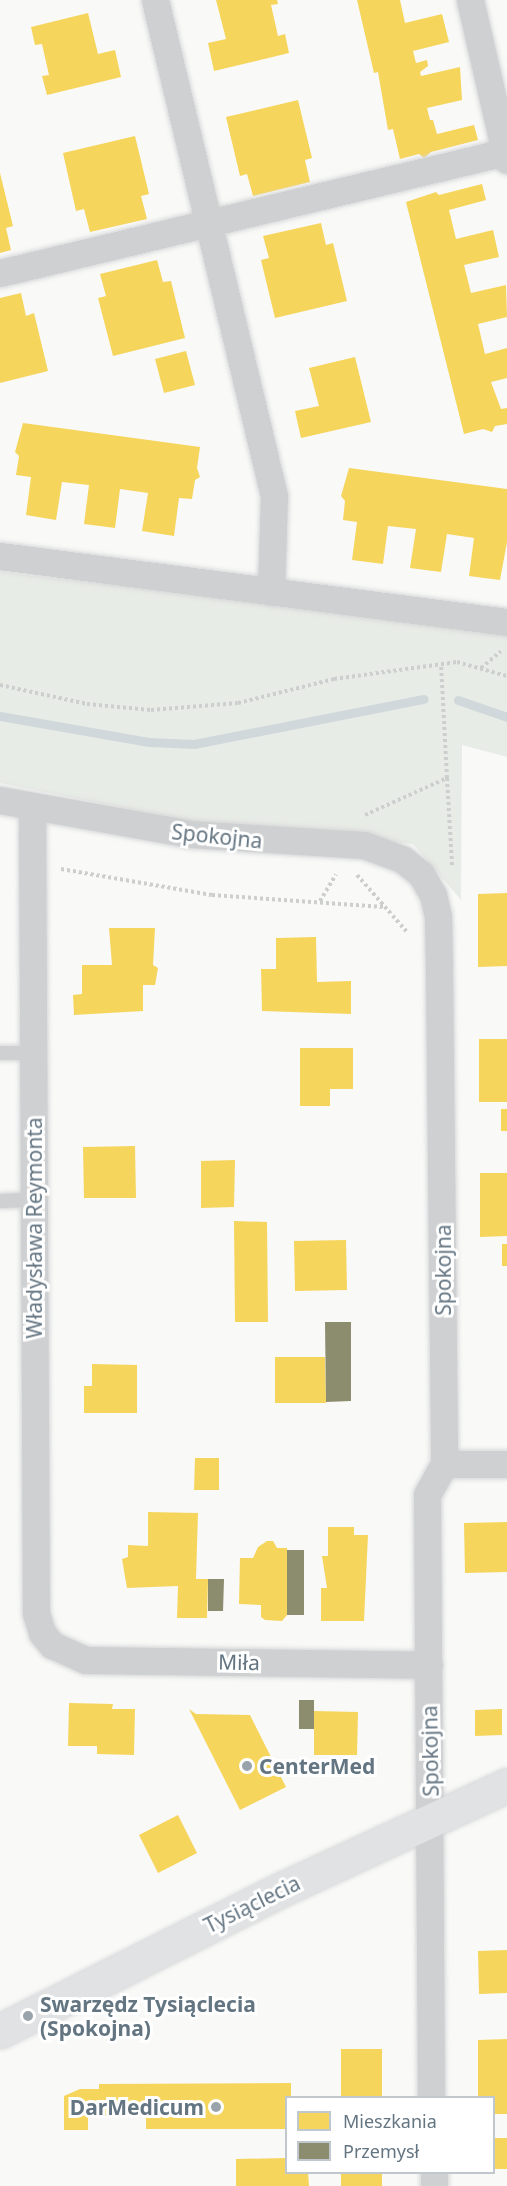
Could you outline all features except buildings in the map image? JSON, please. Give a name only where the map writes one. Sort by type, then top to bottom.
[{"type":"street","points":[[155,0],[274,496],[271,592]]},
{"type":"street","points":[[0,273],[208,223],[506,156],[470,0]]},
{"type":"street","points":[[0,556],[507,622]]},
{"type":"street","name":"Spokojna","points":[[0,800],[190,834],[345,852],[386,850],[421,874],[438,916],[444,1464],[427,1495],[431,2096]]},
{"type":"street","name":"Władysława Reymonta","points":[[32,806],[36,1613],[52,1645]]},
{"type":"street","points":[[444,1464],[507,1464]]},
{"type":"street","name":"Miła","points":[[52,1645],[86,1660],[429,1665]]},
{"type":"street","name":"Tysiąclecia","points":[[0,2031],[134,1961],[507,1785]]},
{"type":"lane","points":[[0,1053],[33,1053]]},
{"type":"lane","points":[[0,1201],[34,1200]]},
{"type":"path","points":[[481,668],[507,646]]},
{"type":"path","points":[[0,685],[87,704],[151,710],[201,708],[334,679],[457,662],[507,676]]},
{"type":"path","points":[[441,664],[453,871]]},
{"type":"path","points":[[320,901],[345,852],[347,823],[447,778]]},
{"type":"path","points":[[345,852],[385,907],[439,969]]},
{"type":"path","points":[[31,864],[212,895],[385,907]]},
{"type":"shaded area","points":[[0,572],[275,603],[507,636],[507,757],[462,745],[461,900],[413,844],[209,825],[0,783]]},
{"type":"waterway","points":[[0,716],[149,742],[194,744],[424,699]]},
{"type":"waterway","points":[[458,700],[507,717]]},
{"type":"place","name":"CenterMed","points":[[247,1766]]},
{"type":"place","name":"Swarzędz Tysiąclecia (Spokojna)","points":[[28,2016]]},
{"type":"place","name":"DarMedicum","points":[[216,2107]]}]
